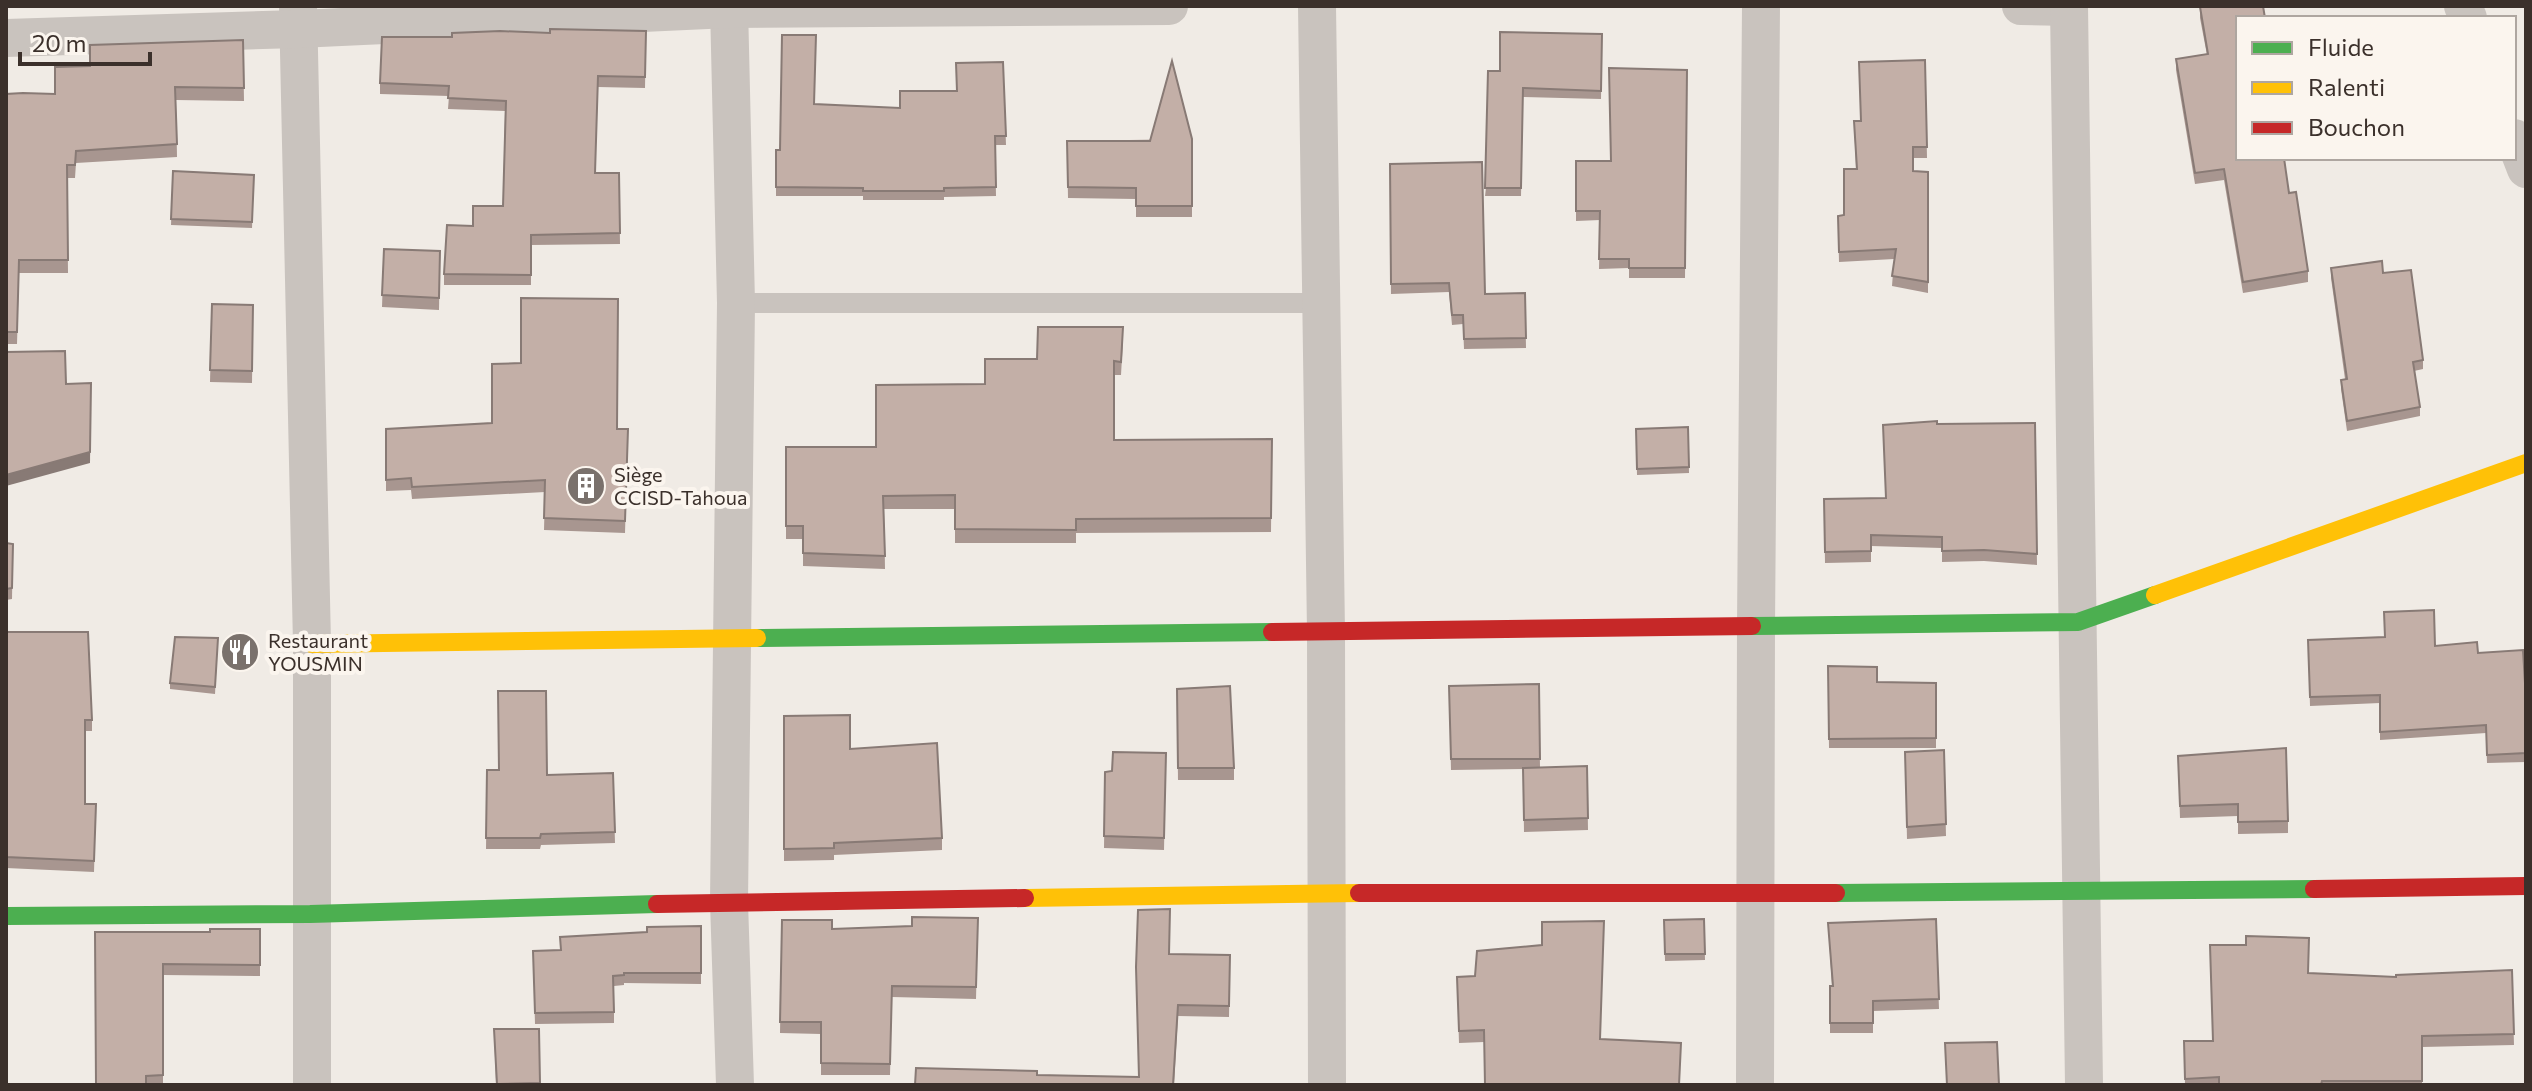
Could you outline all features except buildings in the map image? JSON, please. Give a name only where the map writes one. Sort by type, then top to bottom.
[{"type":"street","points":[[6,38],[298,18],[729,8],[1169,6]]},
{"type":"street","points":[[1317,6],[1326,632],[1327,1085]]},
{"type":"street","points":[[1755,1085],[1761,6]]},
{"type":"street","points":[[2021,6],[2069,7],[2084,1085]]},
{"type":"street","points":[[729,8],[736,303],[729,902],[735,1085]]},
{"type":"street","points":[[298,18],[312,644],[312,1085]]},
{"type":"street","points":[[2516,143],[2526,169]]},
{"type":"street","points":[[312,644],[2078,622],[2526,463]]},
{"type":"street","points":[[6,916],[310,914],[729,902],[1326,893],[2082,893],[2526,886]]},
{"type":"lane","points":[[736,303],[1320,303]]},
{"type":"traffic: fast","points":[[1752,626],[2078,622],[2155,595]]},
{"type":"traffic: fast","points":[[757,638],[1272,632]]},
{"type":"traffic: fast","points":[[1836,893],[2314,889]]},
{"type":"traffic: fast","points":[[6,916],[310,914],[657,904]]},
{"type":"traffic: slow","points":[[2155,595],[2526,463]]},
{"type":"traffic: slow","points":[[312,644],[757,638]]},
{"type":"traffic: slow","points":[[1025,898],[1359,893]]},
{"type":"traffic: jam","points":[[1272,632],[1752,626]]},
{"type":"traffic: jam","points":[[2314,889],[2526,886]]},
{"type":"traffic: jam","points":[[1359,893],[1836,893]]},
{"type":"traffic: jam","points":[[657,904],[1025,898]]},
{"type":"place","name":"Siège CCISD-Tahoua","points":[[586,486]]},
{"type":"place","name":"Restaurant YOUSMIN","points":[[240,652]]}]
